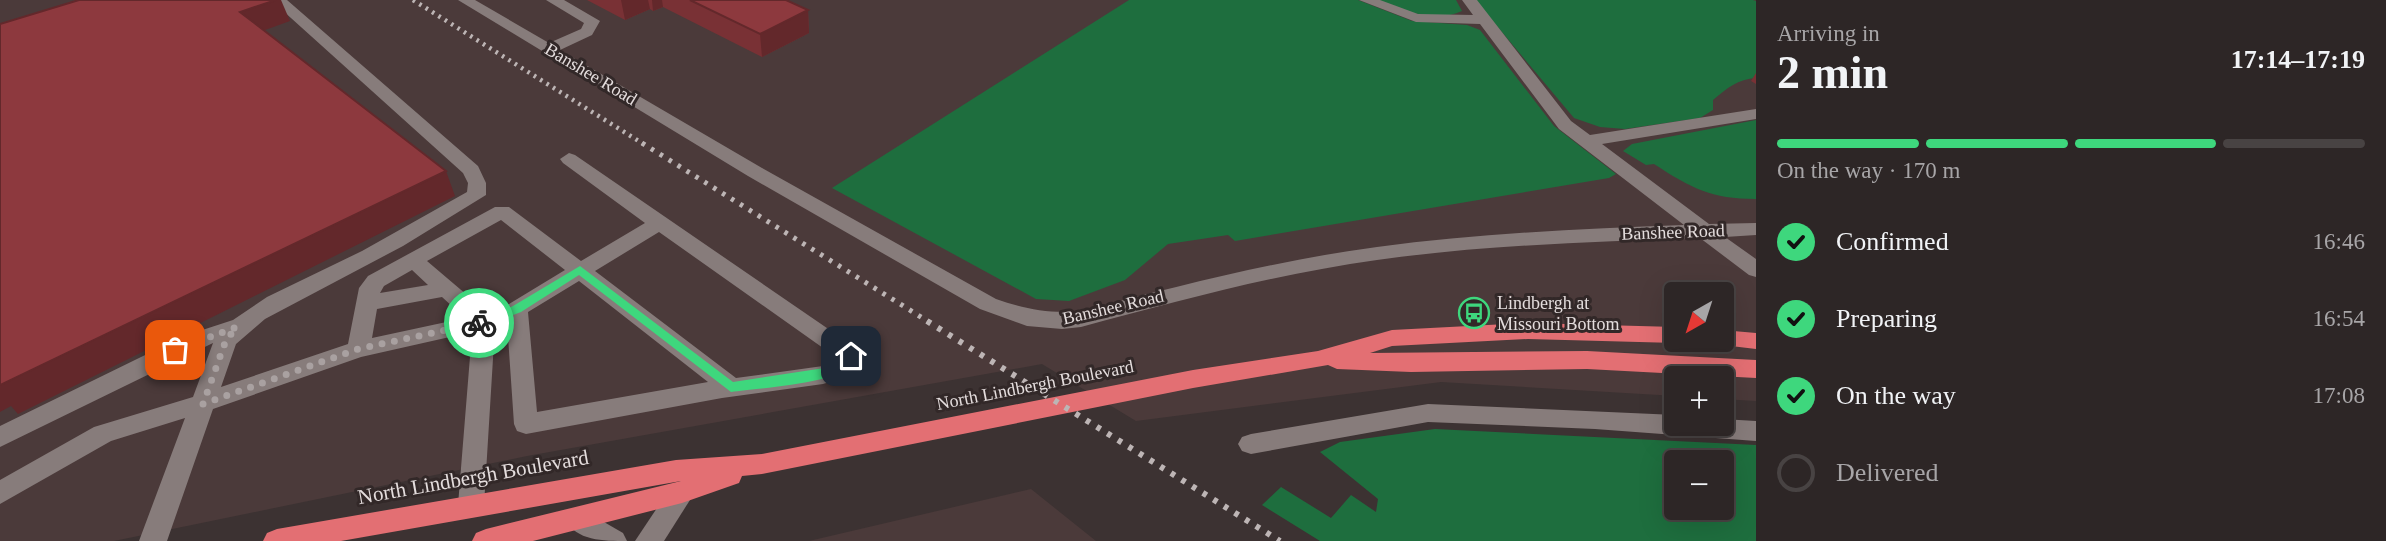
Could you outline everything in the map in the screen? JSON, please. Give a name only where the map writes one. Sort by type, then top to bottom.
[{"type":"highway","points":[[1734,335],[1756,327]]},
{"type":"highway","name":"North Lindbergh Boulevard","points":[[277,541],[676,471],[762,464],[1180,382],[1318,360],[1392,338],[1458,332],[1581,331],[1664,334]]},
{"type":"highway","points":[[1734,339],[1756,341]]},
{"type":"highway","name":"North Lindbergh Boulevard","points":[[1318,360],[1411,363],[1587,360],[1756,369]]},
{"type":"highway","name":"North Lindbergh Boulevard","points":[[486,541],[682,492],[762,464]]},
{"type":"street","points":[[0,437],[192,342],[237,327],[275,303],[370,256],[476,195],[477,183],[471,170],[278,0]]},
{"type":"street","name":"Banshee Road","points":[[465,0],[890,249],[988,304],[1027,318],[1062,321],[1082,319],[1218,282],[1416,248],[1527,238],[1756,229]]},
{"type":"street","points":[[549,49],[587,32],[593,21],[553,0]]},
{"type":"street","points":[[1366,0],[1416,18],[1485,20]]},
{"type":"street","points":[[1469,0],[1565,125],[1756,270]]},
{"type":"street","points":[[1587,141],[1756,114]]},
{"type":"street","points":[[517,309],[526,424],[731,387],[832,372],[850,366],[854,361],[851,356],[569,159]]},
{"type":"street","points":[[358,349],[370,288],[376,281],[502,211],[731,387]]},
{"type":"street","points":[[0,493],[103,434],[203,404],[358,349],[484,322],[517,309],[659,223]]},
{"type":"street","points":[[414,261],[484,322]]},
{"type":"street","points":[[367,303],[449,289]]},
{"type":"street","points":[[471,505],[484,322]]},
{"type":"street","points":[[153,541],[226,340],[237,327]]},
{"type":"street","points":[[1251,444],[1428,413],[1595,419],[1756,431]]},
{"type":"street","points":[[649,541],[682,492]]},
{"type":"street","points":[[578,519],[613,541]]},
{"type":"shaded area","points":[[0,0],[1756,0],[1756,401],[1734,400],[1734,366],[1664,366],[1664,395],[1441,382],[1136,421],[1042,364],[527,456],[114,541],[0,541]]},
{"type":"shaded area","points":[[1031,489],[1096,541],[809,541]]},
{"type":"green space","points":[[1129,0],[1358,0],[1412,21],[1467,25],[1480,30],[1554,126],[1616,174],[1609,178],[1235,241],[1228,235],[1168,244],[1125,280],[1069,301],[1036,299],[832,188]]},
{"type":"green space","points":[[1372,0],[1456,0],[1462,11],[1451,15],[1429,16]]},
{"type":"green space","points":[[1475,0],[1753,0],[1756,1],[1756,78],[1738,82],[1728,88],[1713,100],[1713,110],[1700,118],[1625,129],[1600,127],[1574,118]]},
{"type":"green space","points":[[1756,120],[1756,199],[1726,197],[1702,190],[1679,180],[1654,164],[1646,165],[1623,151],[1632,144]]},
{"type":"green space","points":[[1435,429],[1756,445],[1756,541],[1320,541],[1262,505],[1281,487],[1331,518],[1351,495],[1376,512],[1378,499],[1320,452],[1340,442]]},
{"type":"building","points":[[79,0],[276,0],[240,12],[446,171],[0,385],[0,24]]},
{"type":"building","points":[[690,0],[786,0],[808,10],[760,34]]},
{"type":"railway","points":[[413,0],[645,145]]},
{"type":"railway","points":[[642,143],[929,322]]},
{"type":"railway","points":[[927,321],[1280,541]]},
{"type":"way so far","points":[[175,350],[237,327],[226,340],[203,404],[358,349],[479,323]]},
{"type":"place","name":"Lindbergh at Missouri Bottom","points":[[1474,313]]},
{"type":"route","points":[[479,323],[517,309],[580,270],[731,387],[832,372],[850,366],[854,361],[851,356]]}]
